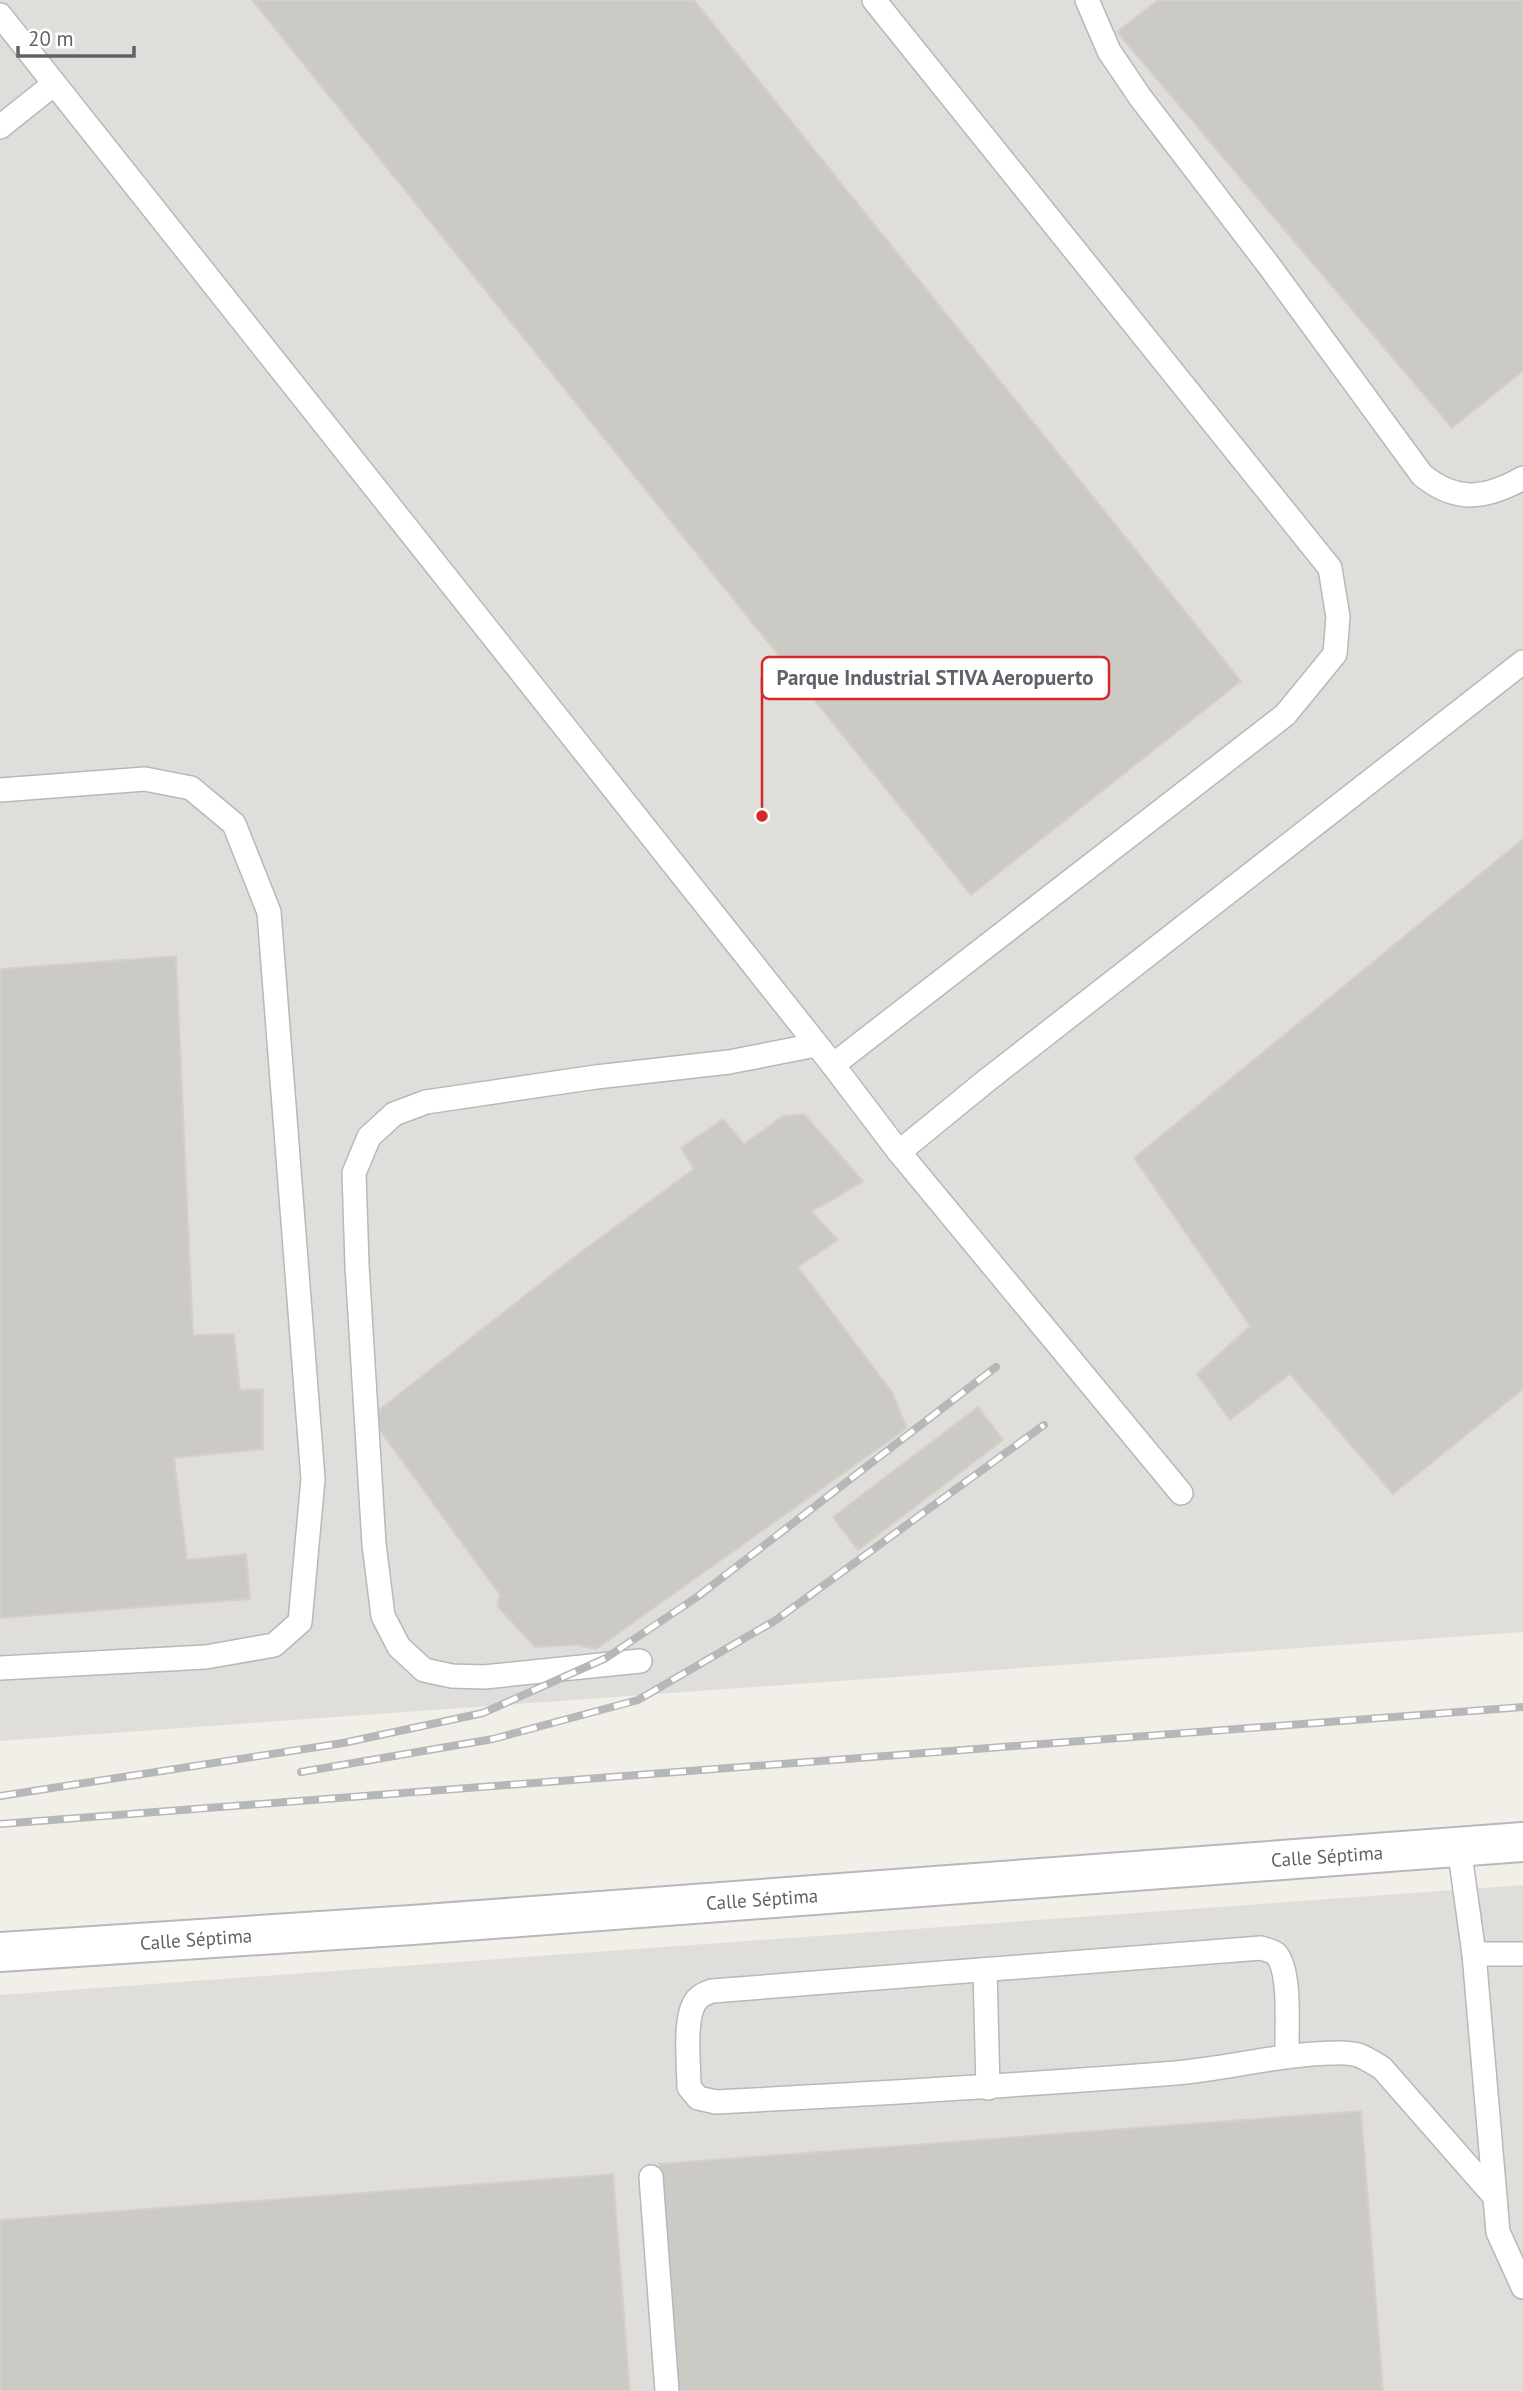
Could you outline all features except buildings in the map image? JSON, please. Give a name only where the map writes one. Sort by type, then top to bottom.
[{"type":"street","name":"Calle Séptima","points":[[0,1952],[412,1925],[1523,1842]]},
{"type":"lane","points":[[832,1065],[1285,715],[1335,654],[1338,617],[1331,568],[874,0]]},
{"type":"lane","points":[[1087,0],[1109,51],[1140,97],[1270,267],[1422,475],[1435,486],[1455,494],[1477,495],[1504,488],[1523,478]]},
{"type":"lane","points":[[0,15],[899,1152],[1181,1493]]},
{"type":"lane","points":[[0,127],[54,84]]},
{"type":"lane","points":[[899,1152],[986,1081],[1523,662]]},
{"type":"lane","points":[[0,790],[145,779],[191,788],[234,824],[269,912],[313,1479],[300,1622],[274,1645],[206,1657],[0,1668]]},
{"type":"lane","points":[[640,1661],[484,1677],[452,1676],[424,1670],[399,1647],[383,1616],[374,1544],[354,1173],[369,1137],[394,1114],[426,1102],[596,1077],[729,1062],[816,1045]]},
{"type":"lane","points":[[1459,1847],[1474,1954],[1498,2232],[1523,2287]]},
{"type":"lane","points":[[1287,2057],[1285,1980],[1282,1965],[1275,1952],[1261,1948],[727,1989],[700,1996],[693,2005],[690,2022],[689,2087],[698,2098],[716,2102],[988,2088],[1214,2070],[1287,2057],[1359,2054],[1382,2068],[1495,2197]]},
{"type":"lane","points":[[1474,1954],[1523,1954]]},
{"type":"lane","points":[[985,1970],[988,2088]]},
{"type":"lane","points":[[652,2177],[667,2391]]},
{"type":"shaded area","points":[[0,0],[1523,0],[1523,1632],[0,1741]]},
{"type":"shaded area","points":[[1523,1885],[1523,2391],[0,2391],[0,1995]]},
{"type":"railway","points":[[0,1796],[343,1743],[483,1713],[606,1658],[697,1597],[996,1367]]},
{"type":"railway","points":[[301,1772],[493,1739],[638,1700],[776,1620],[1044,1425]]},
{"type":"railway","points":[[0,1824],[1523,1707]]},
{"type":"place","name":"Parque Industrial STIVA Aeropuerto","points":[[762,816]]}]
